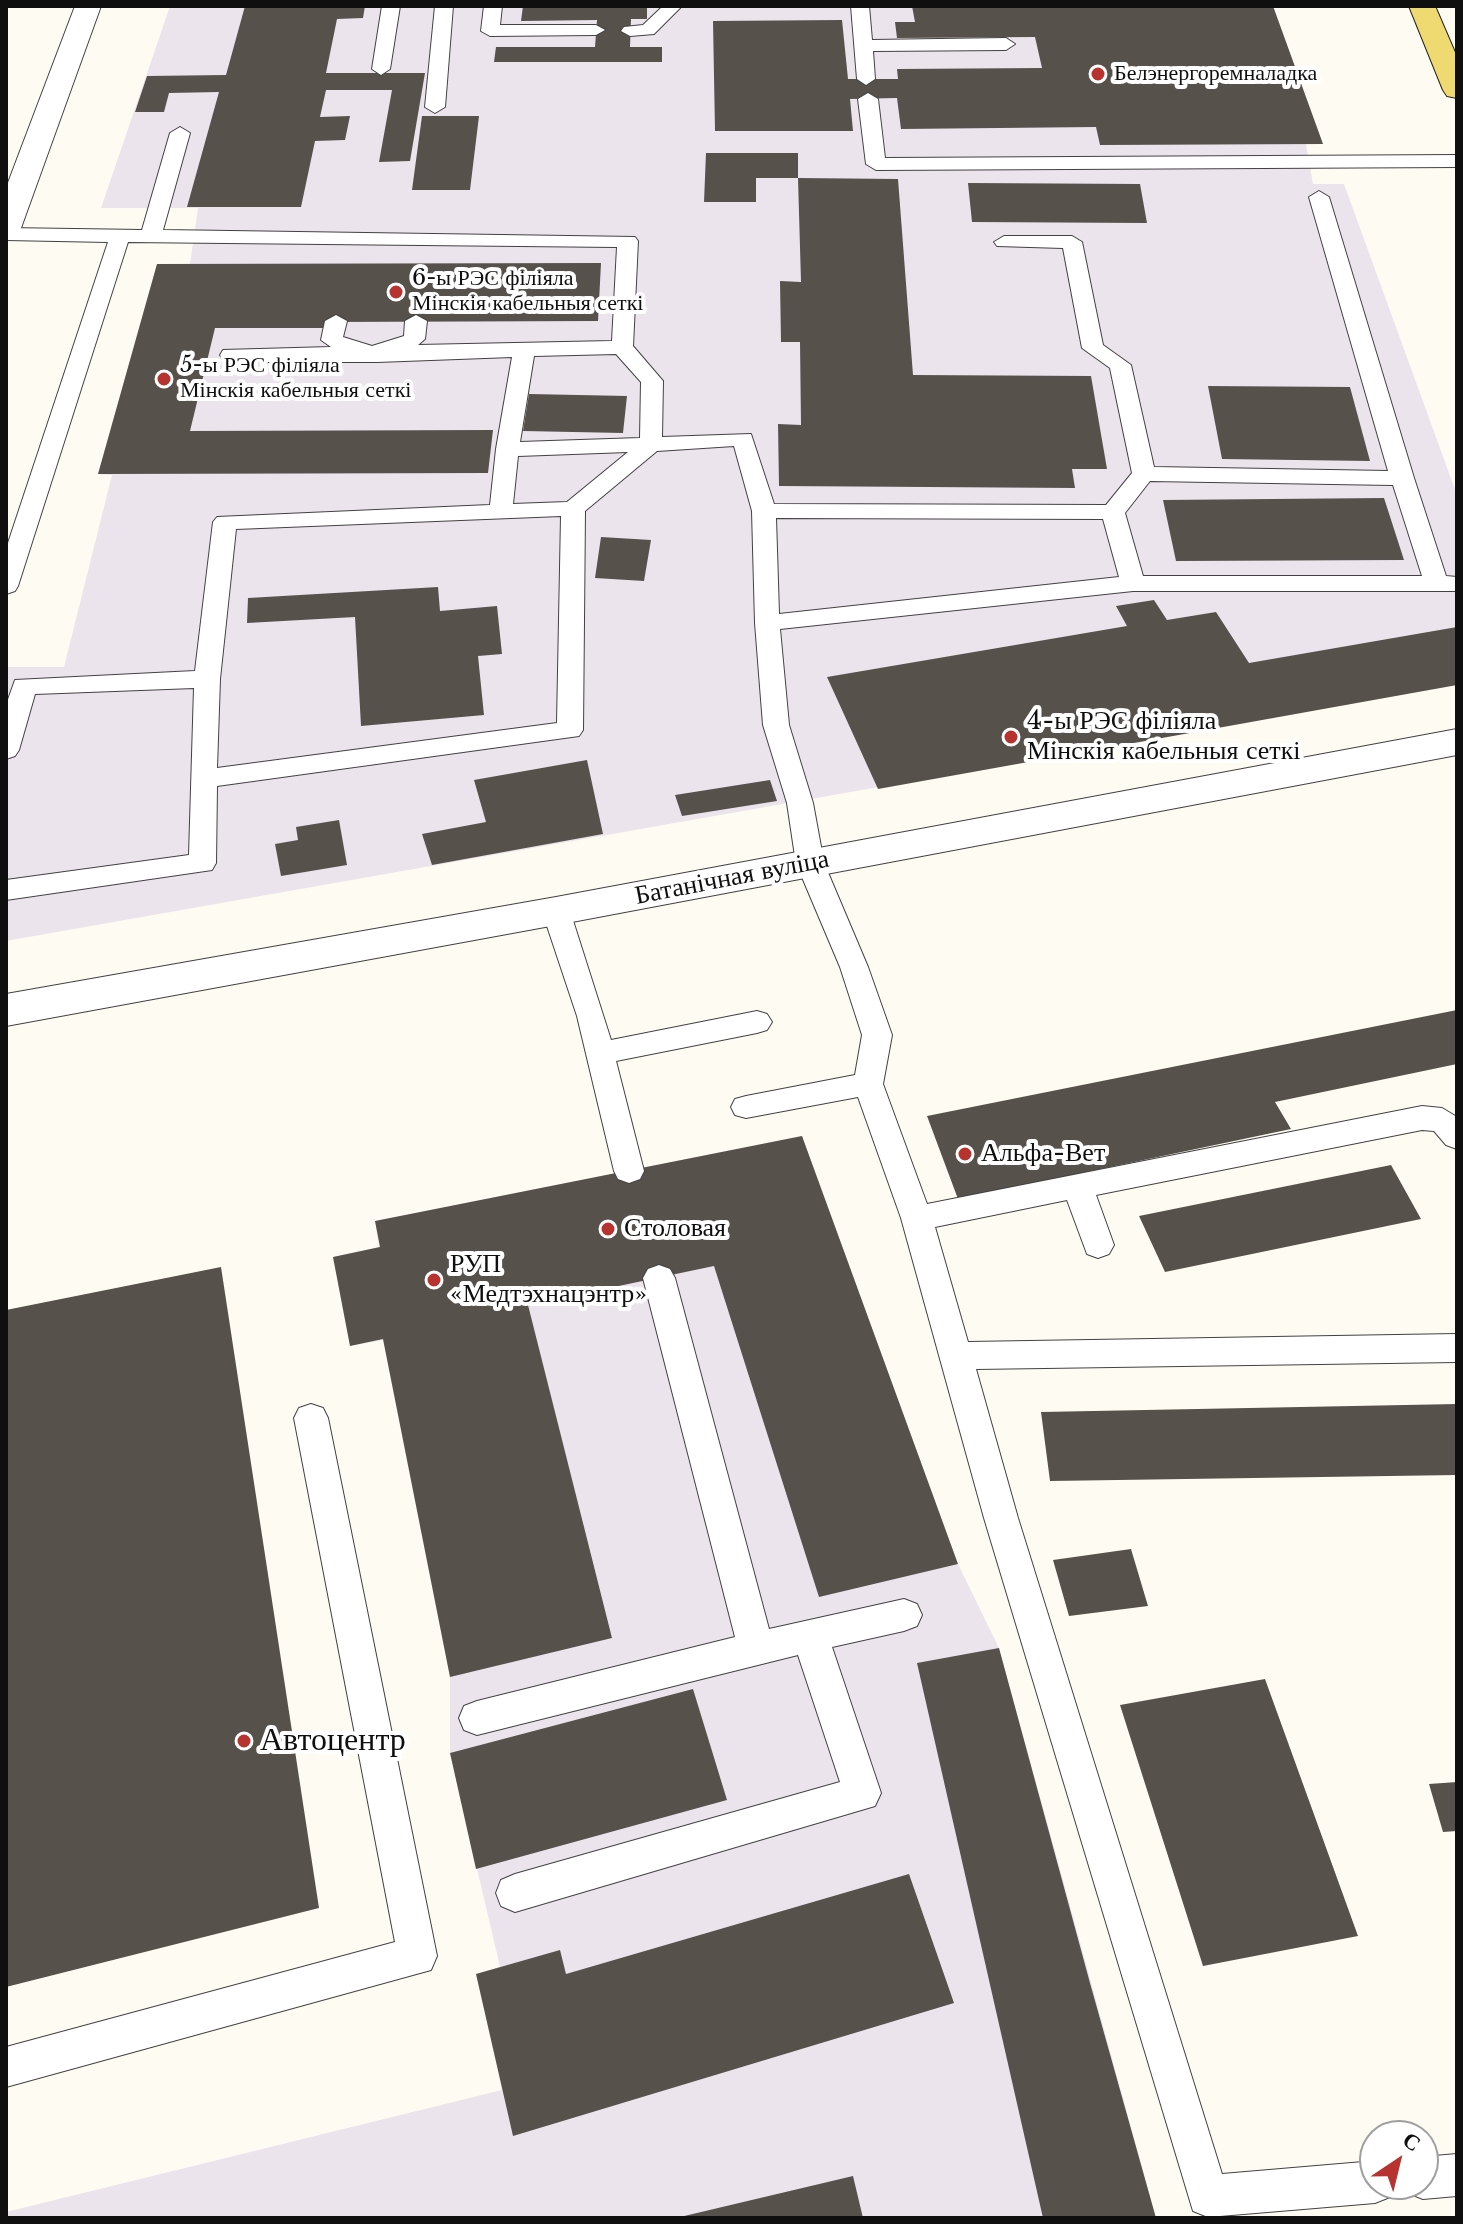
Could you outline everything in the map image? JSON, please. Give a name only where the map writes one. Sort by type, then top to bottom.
[{"type":"main road","points":[[1422,6],[1457,90]]},
{"type":"street","points":[[6,228],[88,6]]},
{"type":"street","name":"Батанічная вуліца","points":[[6,1010],[556,911],[1457,742]]},
{"type":"lane","points":[[381,69],[391,6]]},
{"type":"lane","points":[[435,107],[444,6]]},
{"type":"lane","points":[[493,6],[490,31],[596,30]]},
{"type":"lane","points":[[630,31],[648,30],[673,6]]},
{"type":"lane","points":[[860,6],[876,164],[1457,161]]},
{"type":"lane","points":[[865,46],[1006,44]]},
{"type":"lane","points":[[151,235],[180,133]]},
{"type":"lane","points":[[767,623],[1133,583],[1447,584],[1402,478],[1319,197]]},
{"type":"lane","points":[[6,234],[628,241],[622,347],[652,381],[651,445],[573,509],[225,522],[207,679],[202,863],[6,890]]},
{"type":"lane","points":[[6,586],[120,236]]},
{"type":"lane","points":[[347,264],[350,237]]},
{"type":"lane","points":[[423,264],[427,238]]},
{"type":"lane","points":[[1004,242],[1072,242],[1093,348],[1120,365],[1144,474]]},
{"type":"lane","points":[[336,321],[332,340],[377,355],[414,339],[416,321]]},
{"type":"lane","points":[[231,355],[377,355],[622,347]]},
{"type":"lane","points":[[501,512],[507,449],[524,350]]},
{"type":"lane","points":[[507,449],[743,439],[764,511],[767,623],[776,725],[800,803],[810,863],[854,967],[877,1035],[868,1084],[917,1218],[1001,1518],[1208,2196],[1359,2183]]},
{"type":"lane","points":[[1144,474],[1402,478]]},
{"type":"lane","points":[[1113,512],[1144,474]]},
{"type":"lane","points":[[204,779],[570,730],[573,509]]},
{"type":"lane","points":[[764,511],[1113,512]]},
{"type":"lane","points":[[1113,512],[1133,583]]},
{"type":"lane","points":[[6,750],[24,686],[207,679]]},
{"type":"lane","points":[[556,911],[591,1016],[629,1171]]},
{"type":"lane","points":[[599,1053],[757,1022]]},
{"type":"lane","points":[[746,1107],[868,1084]]},
{"type":"lane","points":[[917,1218],[1422,1118],[1442,1120],[1456,1134]]},
{"type":"lane","points":[[1077,1186],[1098,1245]]},
{"type":"lane","points":[[659,1278],[756,1648]]},
{"type":"lane","points":[[956,1356],[1457,1348]]},
{"type":"lane","points":[[6,2067],[417,1956],[311,1418]]},
{"type":"lane","points":[[477,1718],[756,1648],[904,1615]]},
{"type":"lane","points":[[515,1893],[862,1793],[810,1636]]},
{"type":"shaded area","points":[[170,6],[1273,6],[1323,144],[1306,144],[1313,184],[1344,184],[1457,495],[1457,685],[6,941],[6,667],[64,667],[112,475],[98,474],[157,264],[190,264],[198,208],[101,208]]},
{"type":"shaded area","name":"РУП «Медтэхнацэнтр»","points":[[802,1136],[958,1564],[999,1648],[1156,2218],[6,2218],[6,2212],[502,2090],[476,1974],[500,1967],[450,1753],[450,1677],[383,1340],[350,1346],[333,1257],[379,1247],[375,1221]]},
{"type":"building","points":[[245,6],[365,6],[363,18],[337,19],[326,73],[425,73],[410,161],[379,162],[392,90],[326,90],[320,117],[350,116],[345,140],[315,141],[301,207],[187,207],[219,92],[169,93],[164,112],[135,112],[147,76],[226,75]]},
{"type":"building","points":[[523,6],[647,6],[647,19],[631,19],[630,47],[662,47],[662,62],[494,62],[496,47],[595,47],[597,20],[521,21]]},
{"type":"building","name":"Белэнергоремналадка","points":[[912,6],[1273,6],[1323,144],[1100,145],[1096,127],[901,129],[897,98],[850,99],[853,131],[715,131],[713,21],[842,20],[848,79],[898,79],[897,69],[1042,68],[1035,37],[897,38],[895,22],[915,22]]},
{"type":"building","points":[[422,116],[479,116],[470,190],[412,190]]},
{"type":"building","points":[[706,153],[798,153],[798,178],[756,178],[756,202],[704,202]]},
{"type":"building","points":[[798,178],[898,179],[913,375],[1091,376],[1107,469],[1072,469],[1075,488],[779,486],[778,424],[801,425],[800,342],[781,342],[780,281],[801,282]]},
{"type":"building","points":[[968,183],[1140,184],[1147,223],[972,222]]},
{"type":"building","name":"5-ы РЭС філіяла Мінскія кабельныя сеткі","points":[[601,263],[598,321],[327,322],[326,328],[215,328],[190,431],[493,430],[488,473],[98,474],[157,264]]},
{"type":"building","points":[[1208,386],[1350,387],[1370,461],[1222,459]]},
{"type":"building","points":[[529,394],[627,396],[623,433],[523,431]]},
{"type":"building","points":[[1384,498],[1404,560],[1176,561],[1163,500]]},
{"type":"building","points":[[601,537],[651,540],[644,581],[595,578]]},
{"type":"building","points":[[438,587],[440,611],[497,606],[502,654],[478,656],[484,715],[361,726],[355,617],[247,623],[248,598]]},
{"type":"building","name":"4-ы РЭС філіяла Мінскія кабельныя сеткі","points":[[1154,600],[1167,620],[1216,612],[1249,663],[1457,627],[1457,685],[878,789],[827,677],[1127,626],[1116,606]]},
{"type":"building","points":[[587,760],[603,834],[432,865],[422,834],[486,822],[474,780]]},
{"type":"building","points":[[770,780],[777,801],[682,816],[675,795]]},
{"type":"building","points":[[339,820],[347,865],[281,876],[275,844],[298,840],[296,827]]},
{"type":"building","points":[[1457,1010],[1457,1064],[1275,1102],[1291,1129],[958,1199],[927,1116]]},
{"type":"building","points":[[802,1136],[958,1564],[819,1597],[714,1266],[528,1305],[612,1638],[450,1677],[383,1339],[350,1346],[333,1257],[380,1247],[375,1221]]},
{"type":"building","points":[[1391,1165],[1421,1219],[1165,1272],[1139,1216]]},
{"type":"building","points":[[221,1267],[319,1908],[6,1987],[6,1310]]},
{"type":"building","points":[[1457,1404],[1457,1475],[1050,1481],[1041,1412]]},
{"type":"building","points":[[1131,1549],[1148,1606],[1069,1616],[1053,1560]]},
{"type":"building","points":[[999,1648],[1156,2218],[1043,2218],[917,1663]]},
{"type":"building","points":[[1265,1679],[1358,1936],[1203,1966],[1120,1705]]},
{"type":"building","points":[[693,1689],[727,1800],[476,1869],[450,1753]]},
{"type":"building","points":[[1457,1782],[1457,1831],[1443,1832],[1429,1784]]},
{"type":"building","points":[[909,1874],[954,2003],[513,2136],[476,1974],[560,1950],[566,1974]]},
{"type":"building","points":[[853,2176],[863,2218],[680,2218],[680,2217]]},
{"type":"place","name":"Белэнергоремналадка","points":[[1098,74]]},
{"type":"place","name":"6-ы РЭС філіяла Мінскія кабельныя сеткі","points":[[396,292]]},
{"type":"place","name":"5-ы РЭС філіяла Мінскія кабельныя сеткі","points":[[164,379]]},
{"type":"place","name":"4-ы РЭС філіяла Мінскія кабельныя сеткі","points":[[1011,737]]},
{"type":"place","name":"Альфа-Вет","points":[[965,1154]]},
{"type":"place","name":"Столовая","points":[[608,1229]]},
{"type":"place","name":"РУП «Медтэхнацэнтр»","points":[[434,1280]]},
{"type":"place","name":"Автоцентр","points":[[244,1741]]}]
